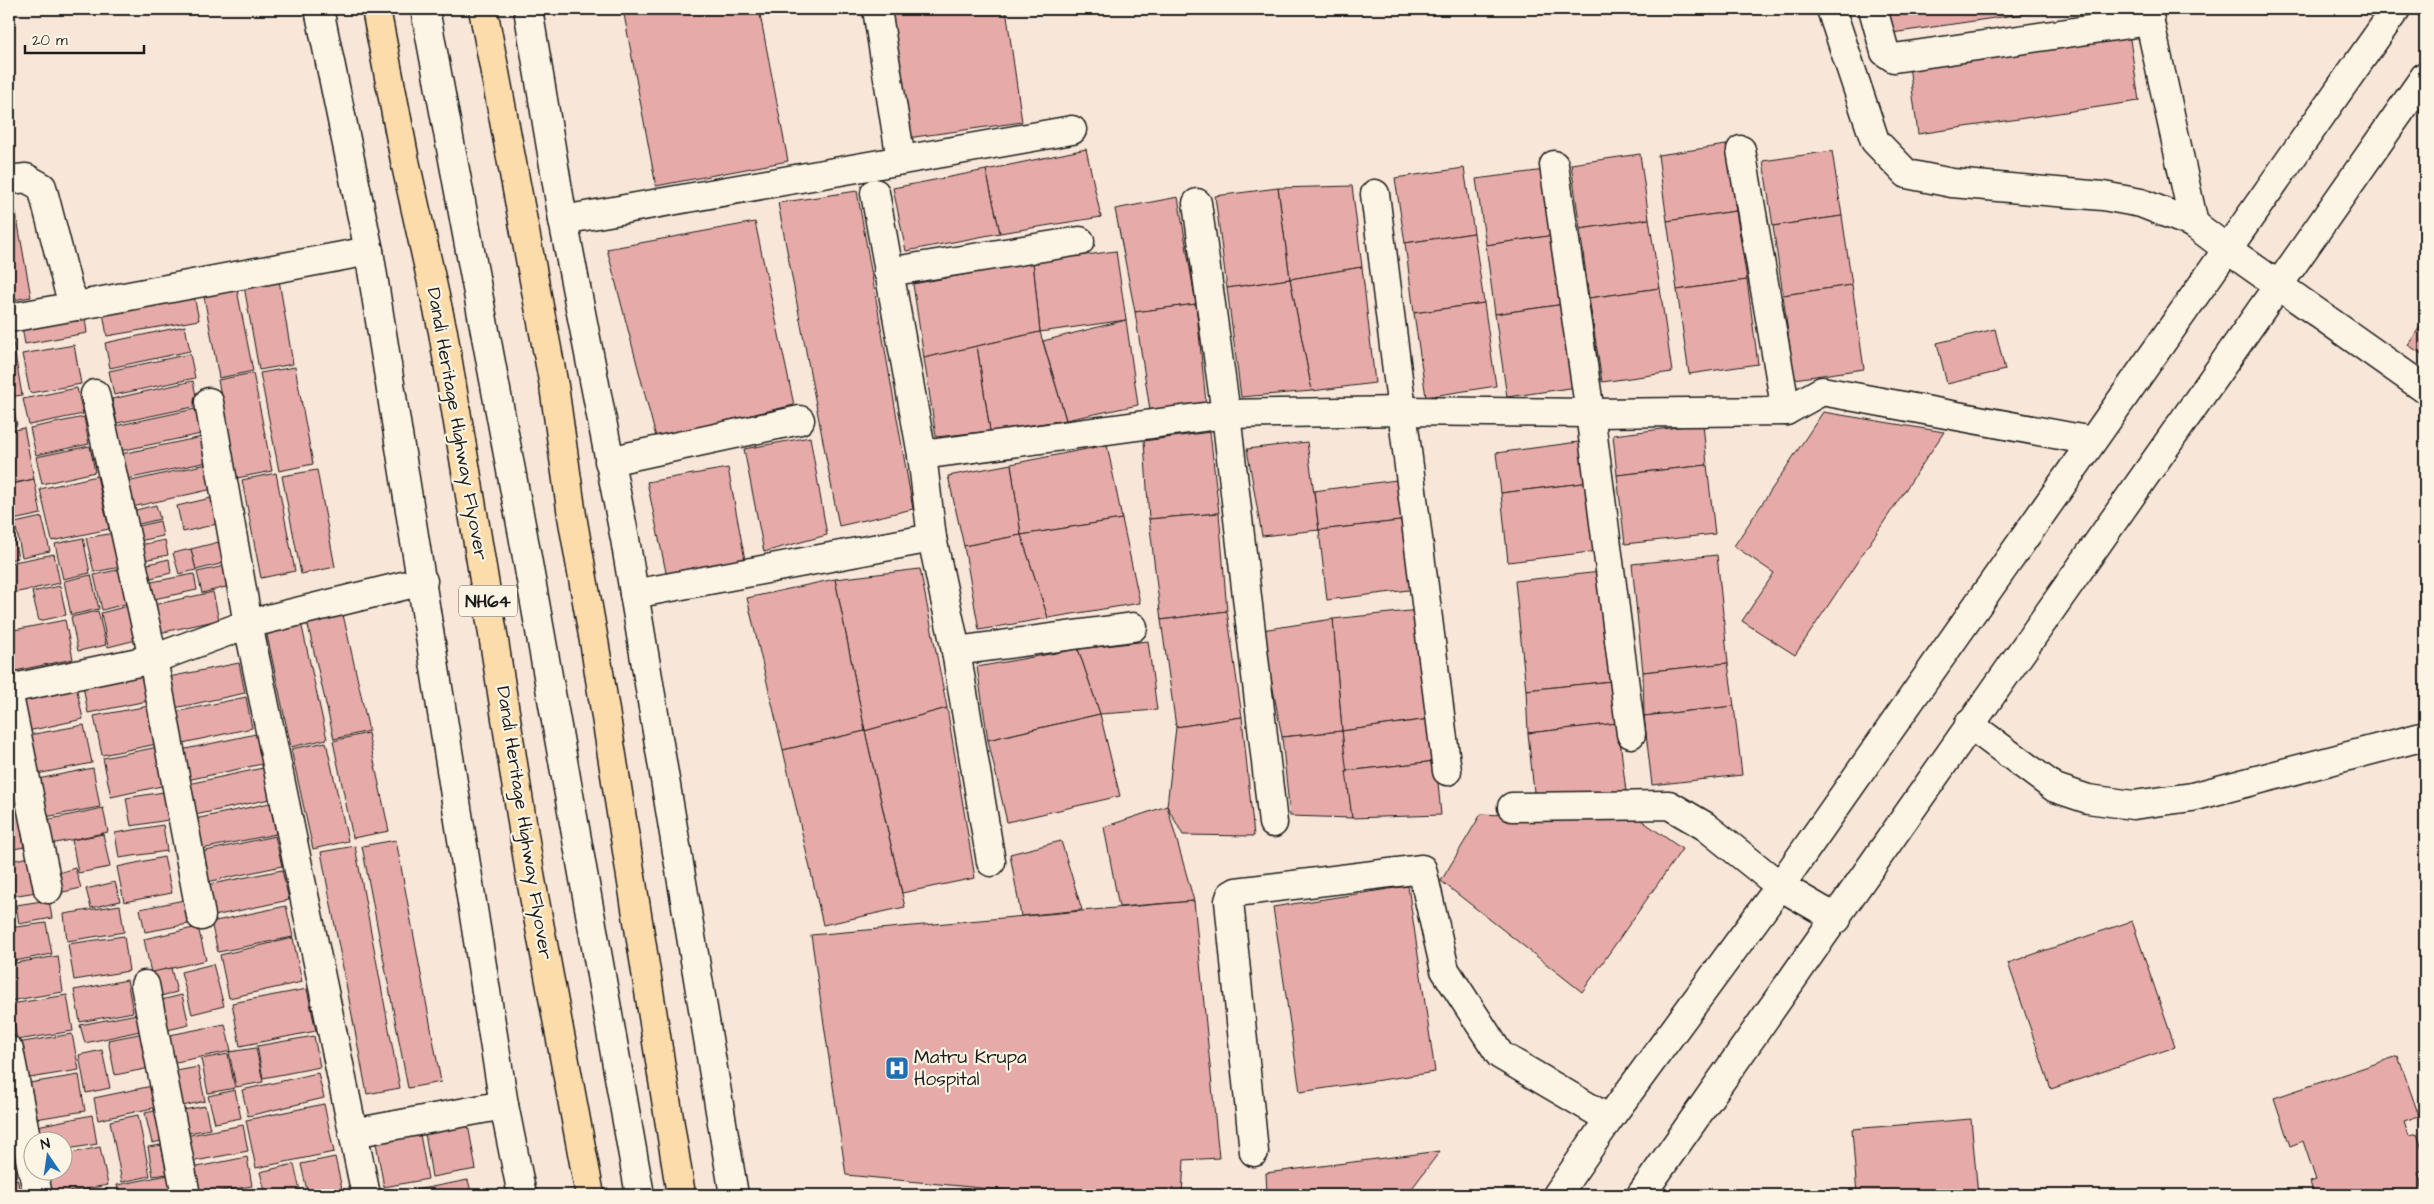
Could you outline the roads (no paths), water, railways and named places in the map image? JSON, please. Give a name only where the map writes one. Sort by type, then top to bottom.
[{"type":"highway","name":"Dandi Heritage Highway Flyover","points":[[376,9],[407,170],[443,332],[531,880],[590,1195]]},
{"type":"highway","points":[[483,9],[554,386],[572,516],[681,1195]]},
{"type":"street","points":[[319,9],[369,251],[423,581],[504,1105],[522,1195]]},
{"type":"street","points":[[425,9],[523,535],[640,1195]]},
{"type":"street","points":[[528,9],[563,220],[625,540],[734,1195]]},
{"type":"street","points":[[877,9],[901,160]]},
{"type":"street","points":[[1832,9],[1876,141],[1907,174],[1952,183],[2103,196],[2141,203],[2194,224],[2227,250],[2425,389]]},
{"type":"street","points":[[1873,9],[1885,52],[1894,58],[2149,15],[2194,224]]},
{"type":"street","points":[[1557,1195],[1609,1119],[1780,886],[2396,9]]},
{"type":"street","points":[[1641,1195],[1836,919],[1969,724],[2425,76]]},
{"type":"street","points":[[563,220],[1072,130]]},
{"type":"street","points":[[1741,150],[1786,411]]},
{"type":"street","points":[[1554,165],[1590,413],[1631,734]]},
{"type":"street","points":[[9,180],[26,178],[42,187],[68,288],[76,306]]},
{"type":"street","points":[[875,193],[922,456],[932,538],[956,651],[991,862]]},
{"type":"street","points":[[1375,194],[1446,772]]},
{"type":"street","points":[[1197,203],[1226,414],[1273,823]]},
{"type":"street","points":[[888,272],[1080,241]]},
{"type":"street","points":[[9,318],[369,251]]},
{"type":"street","points":[[922,456],[1226,414],[1402,411],[1590,413],[1786,411],[1822,391],[2092,441]]},
{"type":"street","points":[[95,394],[153,660],[201,916]]},
{"type":"street","points":[[209,402],[248,624],[366,1195]]},
{"type":"street","points":[[609,462],[800,420]]},
{"type":"street","points":[[634,594],[932,538]]},
{"type":"street","points":[[9,689],[153,660],[248,624],[423,581]]},
{"type":"street","points":[[956,651],[1133,627]]},
{"type":"street","points":[[9,696],[48,889]]},
{"type":"street","points":[[1969,724],[2055,788],[2088,799],[2133,805],[2192,797],[2425,736]]},
{"type":"street","points":[[1512,807],[1669,805],[1705,826],[1780,886],[1836,919]]},
{"type":"street","points":[[1254,1152],[1229,902],[1231,895],[1236,892],[1367,874],[1422,869],[1445,970],[1500,1055],[1609,1119]]},
{"type":"street","points":[[145,985],[186,1195]]},
{"type":"street","points":[[9,1050],[25,1132]]},
{"type":"street","points":[[353,1133],[504,1105]]},
{"type":"street","points":[[35,1182],[38,1195]]},
{"type":"place","name":"Matru Krupa Hospital","points":[[897,1068]]}]
